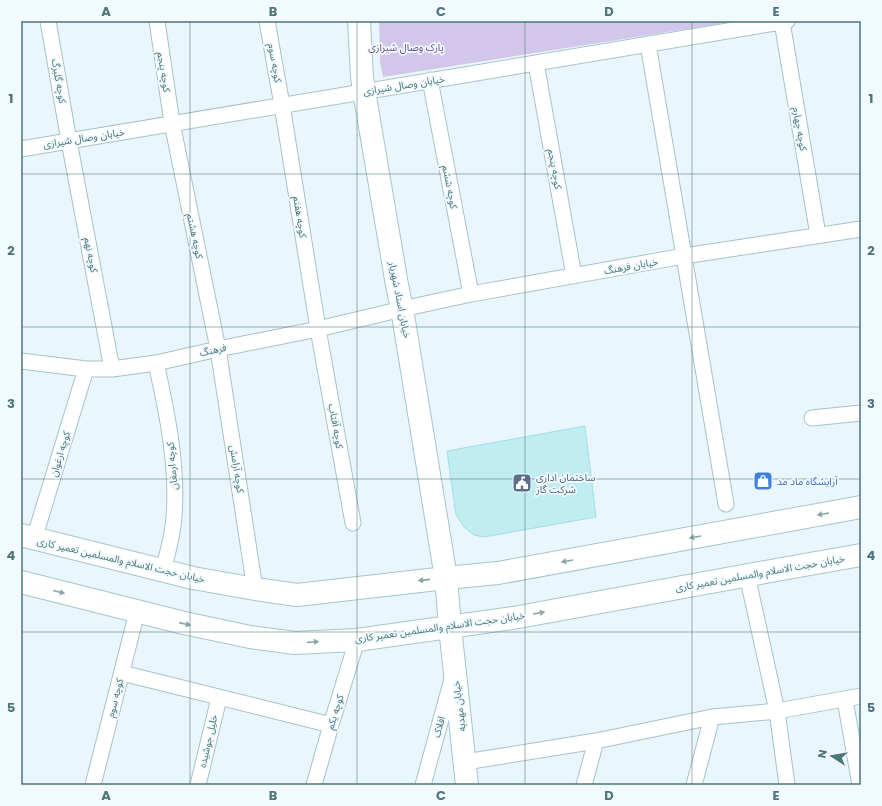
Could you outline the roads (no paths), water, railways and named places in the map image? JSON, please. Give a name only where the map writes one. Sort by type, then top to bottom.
[{"type":"main road","name":"خیابان استاد شهریار","points":[[359,21],[361,69],[364,91],[396,285],[402,309],[446,578],[450,627]]},
{"type":"main road","name":"خیابان حجت الاسلام والمسلمین تعمیر کاری","points":[[27,537],[193,578],[297,595],[498,573],[861,507]]},
{"type":"main road","name":"خیابان حجت الاسلام والمسلمین تعمیر کاری","points":[[22,586],[184,624],[294,644],[357,640],[513,618],[861,555]]},
{"type":"main road","name":"خیابان مهدیه","points":[[450,627],[467,785]]},
{"type":"street","name":"کوچه گلبرگ","points":[[48,21],[69,141]]},
{"type":"street","name":"کوچه پنجم","points":[[157,21],[172,123]]},
{"type":"street","name":"کوچه سوم","points":[[267,21],[282,105]]},
{"type":"street","name":"خیابان وصال شیرازی","points":[[21,149],[784,21]]},
{"type":"street","name":"کوچه چهارم","points":[[784,21],[818,235]]},
{"type":"street","points":[[648,44],[726,504]]},
{"type":"street","name":"کوچه پنجم","points":[[536,63],[574,276]]},
{"type":"street","name":"کوچه ششم","points":[[430,80],[471,294]]},
{"type":"street","name":"کوچه هفتم","points":[[282,105],[318,329]]},
{"type":"street","name":"کوچه هشتم","points":[[172,123],[218,349]]},
{"type":"street","name":"کوچه نهم","points":[[69,141],[112,369]]},
{"type":"street","name":"خیابان فرهنگ","points":[[402,309],[471,294],[684,256],[861,229]]},
{"type":"street","name":"فرهنگ","points":[[21,361],[86,369],[112,369],[156,363],[318,329],[402,309]]},
{"type":"street","name":"کوچه آفتاب","points":[[318,329],[353,523]]},
{"type":"street","name":"کوچه آرامش","points":[[218,349],[255,589]]},
{"type":"street","name":"کوچه ارمغان","points":[[156,363],[168,421],[175,490],[172,536],[163,570]]},
{"type":"street","name":"کوچه ارغوان","points":[[27,537],[86,369]]},
{"type":"street","points":[[812,418],[861,413]]},
{"type":"street","points":[[747,575],[777,711],[787,785]]},
{"type":"street","name":"کوچه سوم","points":[[93,785],[137,612]]},
{"type":"street","name":"کوچه یکم","points":[[314,785],[357,640]]},
{"type":"street","name":"افلاک","points":[[423,785],[454,669]]},
{"type":"street","points":[[122,673],[331,725]]},
{"type":"street","points":[[465,762],[596,741],[712,717],[777,711],[861,696]]},
{"type":"street","name":"خلیل جوشیده","points":[[198,785],[219,698]]},
{"type":"street","points":[[845,700],[860,785]]},
{"type":"street","points":[[694,785],[712,717]]},
{"type":"street","points":[[584,785],[596,741]]},
{"type":"place","name":"آرایشگاه ماد مد","points":[[763,481]]},
{"type":"place","name":"ساختمان اداری شرکت گاز","points":[[522,483]]},
{"type":"park label","name":"پارک وصال شیرازی","points":[[406,47]]}]
